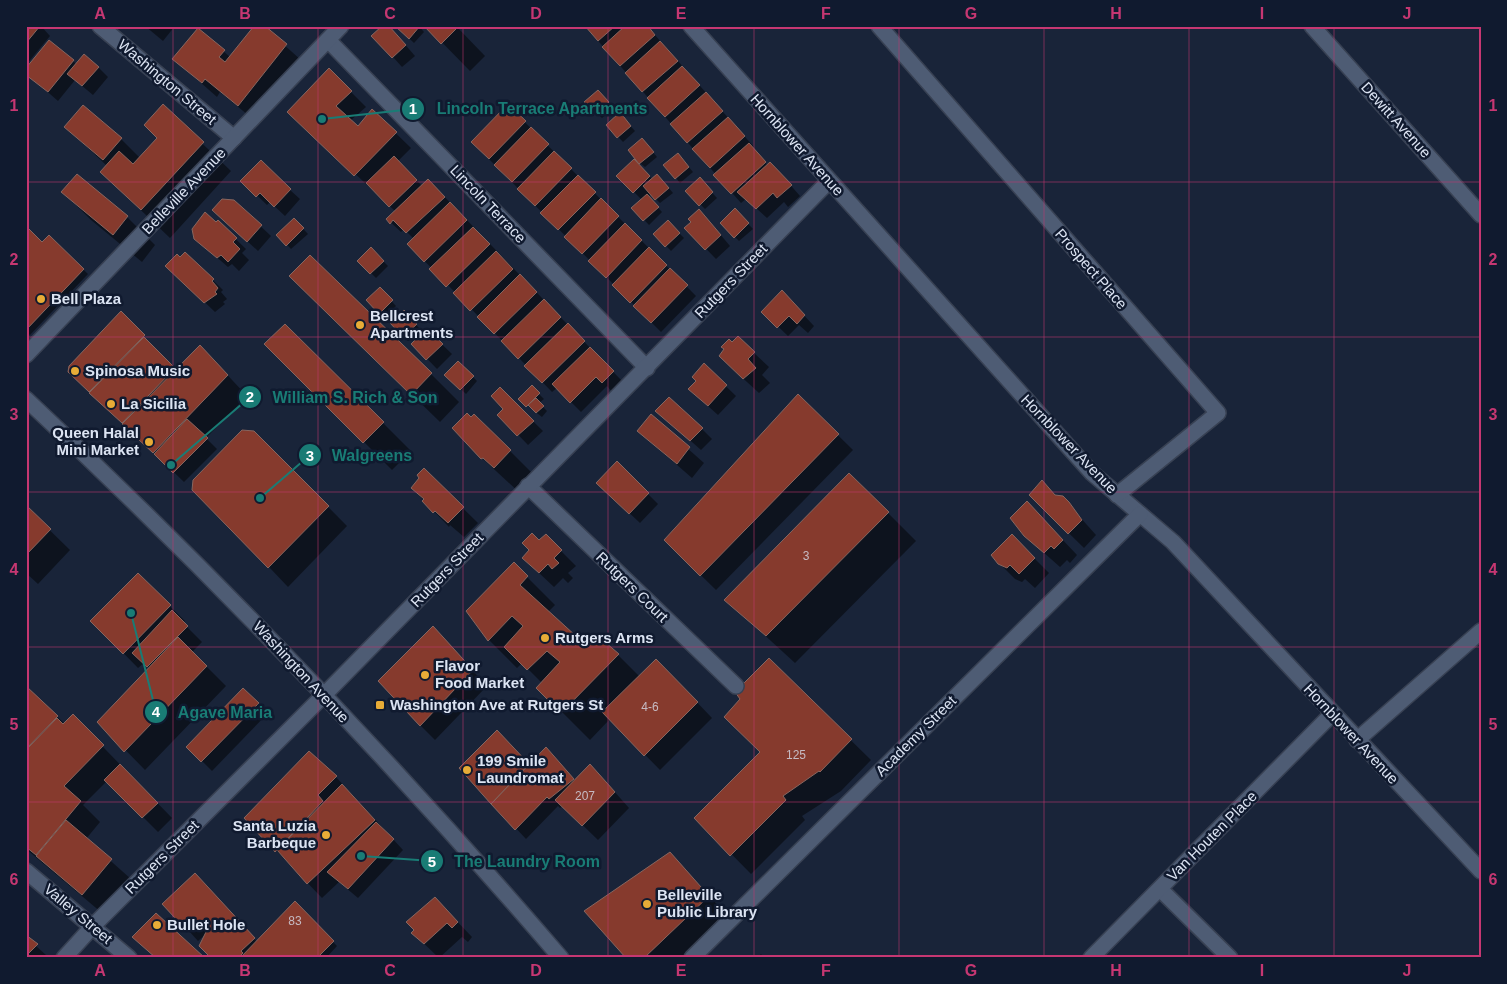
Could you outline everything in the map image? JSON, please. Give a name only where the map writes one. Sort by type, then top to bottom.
[{"type":"street","name":"Washington Street","points":[[100,26],[234,138]]},
{"type":"street","name":"Belleville Avenue","points":[[26,355],[341,26]]},
{"type":"street","name":"Hornblower Avenue","points":[[691,26],[1092,473],[1173,542],[1481,871]]},
{"type":"street","name":"Prospect Place","points":[[879,26],[1218,413],[1117,495]]},
{"type":"street","name":"Dewitt Avenue","points":[[1312,26],[1481,215]]},
{"type":"street","name":"Lincoln Terrace","points":[[328,40],[647,368]]},
{"type":"street","name":"Rutgers Street","points":[[64,958],[93,926],[324,696],[829,181]]},
{"type":"street","name":"Washington Avenue","points":[[26,399],[146,514],[324,696],[561,958]]},
{"type":"street","name":"Rutgers Court","points":[[528,486],[736,686]]},
{"type":"street","name":"Academy Street","points":[[692,958],[1140,514]]},
{"type":"street","points":[[1358,740],[1481,631]]},
{"type":"street","name":"Van Houten Place","points":[[1091,958],[1332,714]]},
{"type":"street","name":"Valley Street","points":[[26,871],[130,958]]},
{"type":"street","points":[[1160,889],[1230,958]]},
{"type":"building","points":[[26,26],[40,26],[26,43]]},
{"type":"building","points":[[254,26],[265,26],[287,44],[238,106],[205,79],[202,83],[172,59],[198,28],[225,50],[219,57],[225,62]]},
{"type":"building","points":[[382,26],[389,26],[406,45],[392,58],[371,36]]},
{"type":"building","points":[[395,26],[420,26],[409,39]]},
{"type":"building","points":[[424,26],[457,26],[458,27],[441,44]]},
{"type":"building","points":[[585,26],[615,26],[598,41]]},
{"type":"building","points":[[625,26],[648,26],[655,35],[620,66],[602,47]]},
{"type":"building","points":[[49,40],[74,60],[48,92],[26,75],[26,68]]},
{"type":"building","points":[[660,41],[678,61],[642,92],[625,73]]},
{"type":"building","points":[[84,54],[99,67],[82,86],[67,74]]},
{"type":"building","points":[[682,66],[700,85],[665,117],[647,98]]},
{"type":"building","points":[[329,68],[352,91],[336,106],[358,126],[372,109],[397,132],[354,176],[287,112]]},
{"type":"building","points":[[598,90],[609,102],[597,115],[584,102]]},
{"type":"building","points":[[706,92],[723,111],[687,143],[670,124]]},
{"type":"building","points":[[163,104],[204,142],[141,210],[100,172],[119,151],[133,164],[157,138],[144,125]]},
{"type":"building","points":[[508,104],[526,121],[489,159],[471,142]]},
{"type":"building","points":[[83,105],[122,138],[103,160],[64,127]]},
{"type":"building","points":[[620,112],[631,126],[617,138],[606,125]]},
{"type":"building","points":[[728,117],[745,136],[710,168],[692,149]]},
{"type":"building","points":[[531,127],[549,144],[512,182],[494,165]]},
{"type":"building","points":[[642,138],[654,152],[639,164],[628,150]]},
{"type":"building","points":[[749,143],[766,162],[731,194],[713,175]]},
{"type":"building","points":[[554,151],[572,168],[535,206],[517,189]]},
{"type":"building","points":[[678,153],[689,167],[675,179],[663,165]]},
{"type":"building","points":[[394,156],[417,180],[389,207],[366,183]]},
{"type":"building","points":[[634,159],[650,176],[633,193],[616,176]]},
{"type":"building","points":[[261,160],[291,189],[274,207],[260,193],[256,197],[240,181]]},
{"type":"building","points":[[770,162],[792,185],[777,198],[773,193],[756,209],[737,192]]},
{"type":"building","points":[[77,174],[128,216],[113,235],[61,192]]},
{"type":"building","points":[[657,174],[669,188],[655,200],[643,186]]},
{"type":"building","points":[[578,175],[596,192],[558,230],[540,213]]},
{"type":"building","points":[[700,177],[713,192],[699,206],[685,191]]},
{"type":"building","points":[[428,179],[445,197],[406,233],[393,220],[390,224],[386,219]]},
{"type":"building","points":[[647,194],[659,207],[643,221],[631,208]]},
{"type":"building","points":[[601,198],[619,216],[582,254],[564,237]]},
{"type":"building","points":[[222,199],[234,200],[262,225],[247,242],[212,210]]},
{"type":"building","points":[[450,202],[467,220],[424,262],[407,244]]},
{"type":"building","points":[[735,208],[749,223],[734,238],[720,223]]},
{"type":"building","points":[[699,209],[721,235],[705,250],[684,228],[691,222],[688,219]]},
{"type":"building","points":[[205,212],[216,222],[218,220],[237,238],[233,242],[240,249],[228,262],[221,255],[217,258],[194,239],[192,229]]},
{"type":"building","points":[[294,218],[304,228],[286,246],[276,235]]},
{"type":"building","points":[[668,220],[680,233],[665,247],[653,234]]},
{"type":"building","points":[[625,223],[642,240],[606,278],[588,261]]},
{"type":"building","name":"Bell Plaza","points":[[26,226],[42,242],[49,235],[84,269],[26,330]]},
{"type":"building","points":[[473,227],[490,244],[446,287],[429,269]]},
{"type":"building","points":[[371,247],[384,261],[370,274],[357,261]]},
{"type":"building","points":[[649,247],[667,265],[630,303],[612,285]]},
{"type":"building","points":[[496,251],[513,269],[470,311],[453,293]]},
{"type":"building","points":[[185,252],[214,279],[212,281],[218,288],[215,292],[217,294],[204,303],[165,266],[177,254],[180,257]]},
{"type":"building","name":"Bellcrest Apartments","points":[[310,255],[432,373],[411,395],[289,276]]},
{"type":"building","points":[[670,268],[688,285],[651,323],[633,306]]},
{"type":"building","points":[[520,274],[537,292],[494,334],[477,317]]},
{"type":"building","points":[[380,287],[393,300],[379,314],[366,300]]},
{"type":"building","points":[[782,290],[805,315],[797,324],[789,316],[777,328],[761,312]]},
{"type":"building","points":[[544,299],[561,317],[518,359],[501,341]]},
{"type":"building","points":[[404,310],[417,324],[403,337],[390,323]]},
{"type":"building","points":[[121,311],[145,335],[89,392],[68,372],[69,366]]},
{"type":"building","points":[[568,323],[585,341],[542,383],[524,366]]},
{"type":"building","points":[[285,324],[384,422],[363,443],[264,344]]},
{"type":"building","points":[[427,328],[443,344],[426,360],[411,344]]},
{"type":"building","points":[[738,336],[755,352],[748,359],[756,368],[743,379],[719,356],[724,349],[721,347],[729,339],[732,342]]},
{"type":"building","points":[[144,337],[175,368],[122,423],[89,393]]},
{"type":"building","points":[[200,345],[228,375],[153,453],[122,424]]},
{"type":"building","points":[[590,347],[614,371],[602,383],[596,377],[570,403],[552,384]]},
{"type":"building","points":[[458,361],[474,376],[460,390],[444,375]]},
{"type":"building","points":[[704,363],[727,385],[708,406],[688,389],[696,381],[692,377]]},
{"type":"building","points":[[532,385],[540,393],[526,407],[518,399]]},
{"type":"building","points":[[500,387],[534,421],[517,436],[497,415],[503,409],[491,396]]},
{"type":"building","points":[[798,394],[839,434],[700,576],[664,540]]},
{"type":"building","points":[[669,397],[703,428],[690,441],[655,411]]},
{"type":"building","points":[[536,398],[544,406],[536,413],[528,405]]},
{"type":"building","points":[[467,413],[471,417],[474,414],[511,450],[494,468],[483,458],[481,459],[452,428]]},
{"type":"building","points":[[651,414],[690,447],[677,464],[637,431]]},
{"type":"building","points":[[187,419],[208,438],[173,473],[154,454]]},
{"type":"building","points":[[242,430],[254,431],[329,506],[268,568],[192,490],[193,480]]},
{"type":"building","points":[[617,461],[649,493],[629,514],[596,483]]},
{"type":"building","points":[[424,468],[464,507],[448,523],[435,511],[433,513],[422,501],[424,499],[411,488],[419,478],[417,475]]},
{"type":"building","points":[[849,473],[889,512],[766,636],[724,600]]},
{"type":"building","points":[[1042,480],[1055,495],[1063,496],[1069,502],[1082,520],[1068,534],[1029,495]]},
{"type":"building","points":[[1027,501],[1063,540],[1054,549],[1051,546],[1044,553],[1024,536],[1010,518]]},
{"type":"building","points":[[26,505],[51,529],[26,555]]},
{"type":"building","points":[[532,533],[539,540],[546,534],[562,550],[554,558],[559,563],[552,569],[548,564],[539,573],[522,558],[529,550],[522,543]]},
{"type":"building","points":[[1012,534],[1035,558],[1019,574],[1010,565],[1007,568],[998,564],[991,555]]},
{"type":"building","name":"Rutgers Arms","points":[[514,562],[528,576],[520,585],[588,647],[598,636],[619,654],[561,713],[536,688],[560,662],[547,651],[527,670],[504,647],[523,626],[512,616],[488,641],[466,611]]},
{"type":"building","points":[[138,573],[171,605],[123,654],[90,621]]},
{"type":"building","points":[[172,610],[188,626],[147,667],[132,653]]},
{"type":"building","name":"Flavor Food Market","points":[[433,626],[473,670],[420,726],[378,681]]},
{"type":"building","points":[[178,637],[207,666],[124,752],[97,722]]},
{"type":"building","points":[[769,658],[852,739],[820,772],[783,796],[786,800],[730,856],[694,818],[760,752],[724,717],[740,699],[735,692]]},
{"type":"building","points":[[656,659],[698,702],[644,756],[602,712]]},
{"type":"building","points":[[26,686],[58,716],[26,749]]},
{"type":"building","points":[[243,688],[259,703],[201,762],[186,747]]},
{"type":"building","points":[[73,714],[104,745],[64,786],[81,801],[36,855],[26,847],[26,750],[57,718],[63,724]]},
{"type":"building","points":[[497,730],[529,764],[491,804],[459,768]]},
{"type":"building","points":[[546,747],[574,779],[549,799],[547,797],[515,830],[491,804]]},
{"type":"building","points":[[309,751],[337,776],[318,795],[323,801],[275,852],[244,818]]},
{"type":"building","points":[[120,764],[158,803],[142,818],[104,780]]},
{"type":"building","points":[[590,764],[615,792],[582,826],[555,800]]},
{"type":"building","name":"Santa Luzia Barbeque","points":[[342,784],[375,820],[307,884],[277,850]]},
{"type":"building","points":[[66,820],[112,859],[82,895],[36,856]]},
{"type":"building","points":[[376,822],[394,839],[348,889],[327,872]]},
{"type":"building","name":"Belleville Public Library","points":[[670,852],[709,896],[644,958],[626,958],[584,911]]},
{"type":"building","points":[[195,873],[255,938],[241,951],[243,953],[238,958],[211,958],[199,946],[206,932],[198,923],[188,932],[162,904]]},
{"type":"building","points":[[435,897],[458,922],[452,928],[447,923],[424,944],[411,933],[414,930],[406,922]]},
{"type":"building","points":[[295,901],[334,941],[317,958],[240,958]]},
{"type":"building","name":"Bullet Hole","points":[[156,913],[205,958],[156,958],[132,937]]},
{"type":"building","points":[[26,935],[38,944],[26,956]]},
{"type":"place","name":"Lincoln Terrace Apartments","points":[[322,119]]},
{"type":"place","name":"Bell Plaza","points":[[41,299]]},
{"type":"place","name":"Bellcrest Apartments","points":[[360,325]]},
{"type":"place","name":"Spinosa Music","points":[[75,371]]},
{"type":"place","name":"La Sicilia","points":[[111,404]]},
{"type":"place","name":"Queen Halal Mini Market","points":[[149,442]]},
{"type":"place","name":"William S. Rich & Son","points":[[171,465]]},
{"type":"place","name":"Walgreens","points":[[260,498]]},
{"type":"place","name":"Agave Maria","points":[[131,613]]},
{"type":"place","name":"Rutgers Arms","points":[[545,638]]},
{"type":"place","name":"Flavor Food Market","points":[[425,675]]},
{"type":"place","name":"Washington Ave at Rutgers St","points":[[380,705]]},
{"type":"place","name":"199 Smile Laundromat","points":[[467,770]]},
{"type":"place","name":"Santa Luzia Barbeque","points":[[326,835]]},
{"type":"place","name":"The Laundry Room","points":[[361,856]]},
{"type":"place","name":"Belleville Public Library","points":[[647,904]]},
{"type":"place","name":"Bullet Hole","points":[[157,925]]}]
